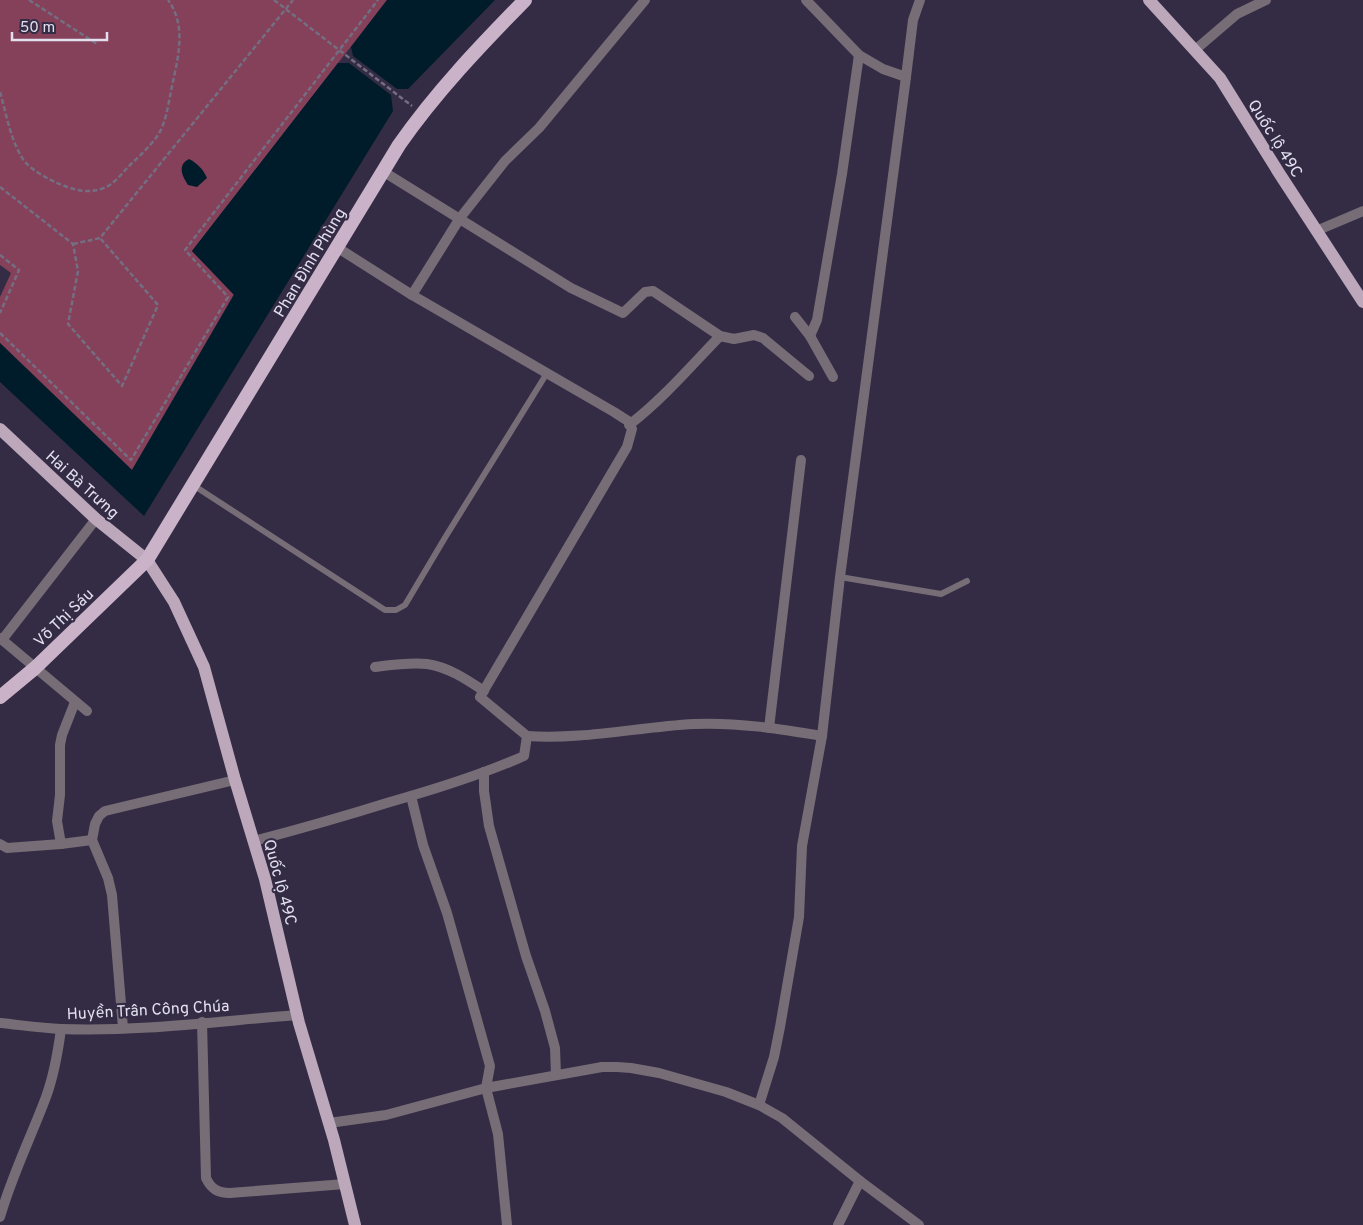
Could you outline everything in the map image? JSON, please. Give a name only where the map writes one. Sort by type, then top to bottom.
[{"type":"highway","name":"Phan Đình Phùng","points":[[147,560],[399,145],[421,113],[472,55],[525,0]]},
{"type":"highway","name":"Võ Thị Sáu","points":[[0,697],[35,668],[147,560]]},
{"type":"main road","name":"Quốc lộ 49C","points":[[1150,0],[1220,78],[1363,302]]},
{"type":"main road","name":"Hai Bà Trưng","points":[[0,429],[96,519],[147,560]]},
{"type":"main road","name":"Quốc lộ 49C","points":[[147,560],[174,602],[204,667],[265,879],[298,1015],[330,1123],[355,1225]]},
{"type":"street","points":[[412,295],[460,218],[505,161],[539,128],[646,0]]},
{"type":"street","points":[[806,0],[859,55],[883,69],[906,77]]},
{"type":"street","points":[[759,1105],[774,1057],[799,918],[803,838],[822,736],[840,577],[913,20],[920,0]]},
{"type":"street","points":[[1195,50],[1237,14],[1266,0]]},
{"type":"street","points":[[810,336],[817,320],[842,174],[859,55]]},
{"type":"street","points":[[384,172],[571,288],[623,313],[645,292],[651,291],[720,336],[734,338],[759,336],[809,376]]},
{"type":"street","points":[[1316,231],[1363,211]]},
{"type":"street","points":[[338,248],[412,295],[614,412],[628,421],[632,429],[627,447],[480,697],[527,736],[566,736],[694,724],[715,724],[769,728],[822,736]]},
{"type":"street","points":[[796,317],[810,336],[833,377]]},
{"type":"street","points":[[629,424],[642,414],[720,336]]},
{"type":"street","points":[[769,728],[801,460]]},
{"type":"street","points":[[87,711],[1,639],[96,519]]},
{"type":"street","points":[[375,666],[426,664],[442,668],[464,678],[484,691]]},
{"type":"street","points":[[61,844],[57,821],[60,795],[60,746],[62,735],[75,702]]},
{"type":"street","points":[[254,841],[411,796],[484,772],[524,756],[527,736]]},
{"type":"street","points":[[484,772],[484,791],[489,826],[526,956],[545,1011],[554,1048],[556,1075]]},
{"type":"street","points":[[123,1028],[112,895],[108,878],[92,840],[95,824],[99,816],[105,811],[235,780]]},
{"type":"street","points":[[411,796],[423,845],[447,914],[490,1066],[486,1088],[498,1134],[507,1225]]},
{"type":"street","points":[[0,844],[7,848],[92,840]]},
{"type":"street","name":"Huyền Trân Công Chúa","points":[[0,1023],[61,1029],[123,1028],[298,1015]]},
{"type":"street","points":[[202,1022],[206,1178],[210,1186],[223,1193],[230,1193],[345,1184]]},
{"type":"street","points":[[0,1217],[4,1186],[46,1096],[58,1056],[61,1029]]},
{"type":"street","points":[[330,1123],[386,1115],[486,1088],[556,1075],[602,1068],[631,1068],[680,1078],[726,1092],[759,1105],[782,1118],[918,1225]]},
{"type":"street","points":[[838,1225],[860,1181]]},
{"type":"lane","points":[[192,485],[385,610],[396,610],[406,606],[446,536],[547,373]]},
{"type":"lane","points":[[840,577],[941,594],[967,581]]},
{"type":"path","points":[[29,0],[97,44]]},
{"type":"path","points":[[0,92],[15,145],[22,159],[48,179],[70,188],[85,192],[102,189],[114,182],[143,151],[158,134],[165,120],[179,55],[177,16],[168,0]]},
{"type":"path","points":[[274,0],[421,113]]},
{"type":"path","points":[[73,244],[100,238],[293,0]]},
{"type":"path","points":[[0,333],[131,460],[228,297],[185,250],[378,0]]},
{"type":"path","points":[[0,187],[73,244],[78,271],[68,324],[122,386],[158,304],[100,238]]},
{"type":"path","points":[[0,255],[19,270],[0,313]]},
{"type":"shaded area","points":[[0,0],[387,0],[192,251],[234,294],[132,470],[0,343],[0,297],[11,273],[0,265]]},
{"type":"water","points":[[387,0],[495,0],[408,89],[397,89],[353,56],[351,47]]},
{"type":"water","points":[[338,63],[349,63],[391,95],[393,111],[144,516],[0,382],[0,343],[132,470],[234,295],[192,251]]},
{"type":"water","points":[[189,159],[200,167],[207,178],[197,187],[188,185],[182,171],[183,164]]}]
